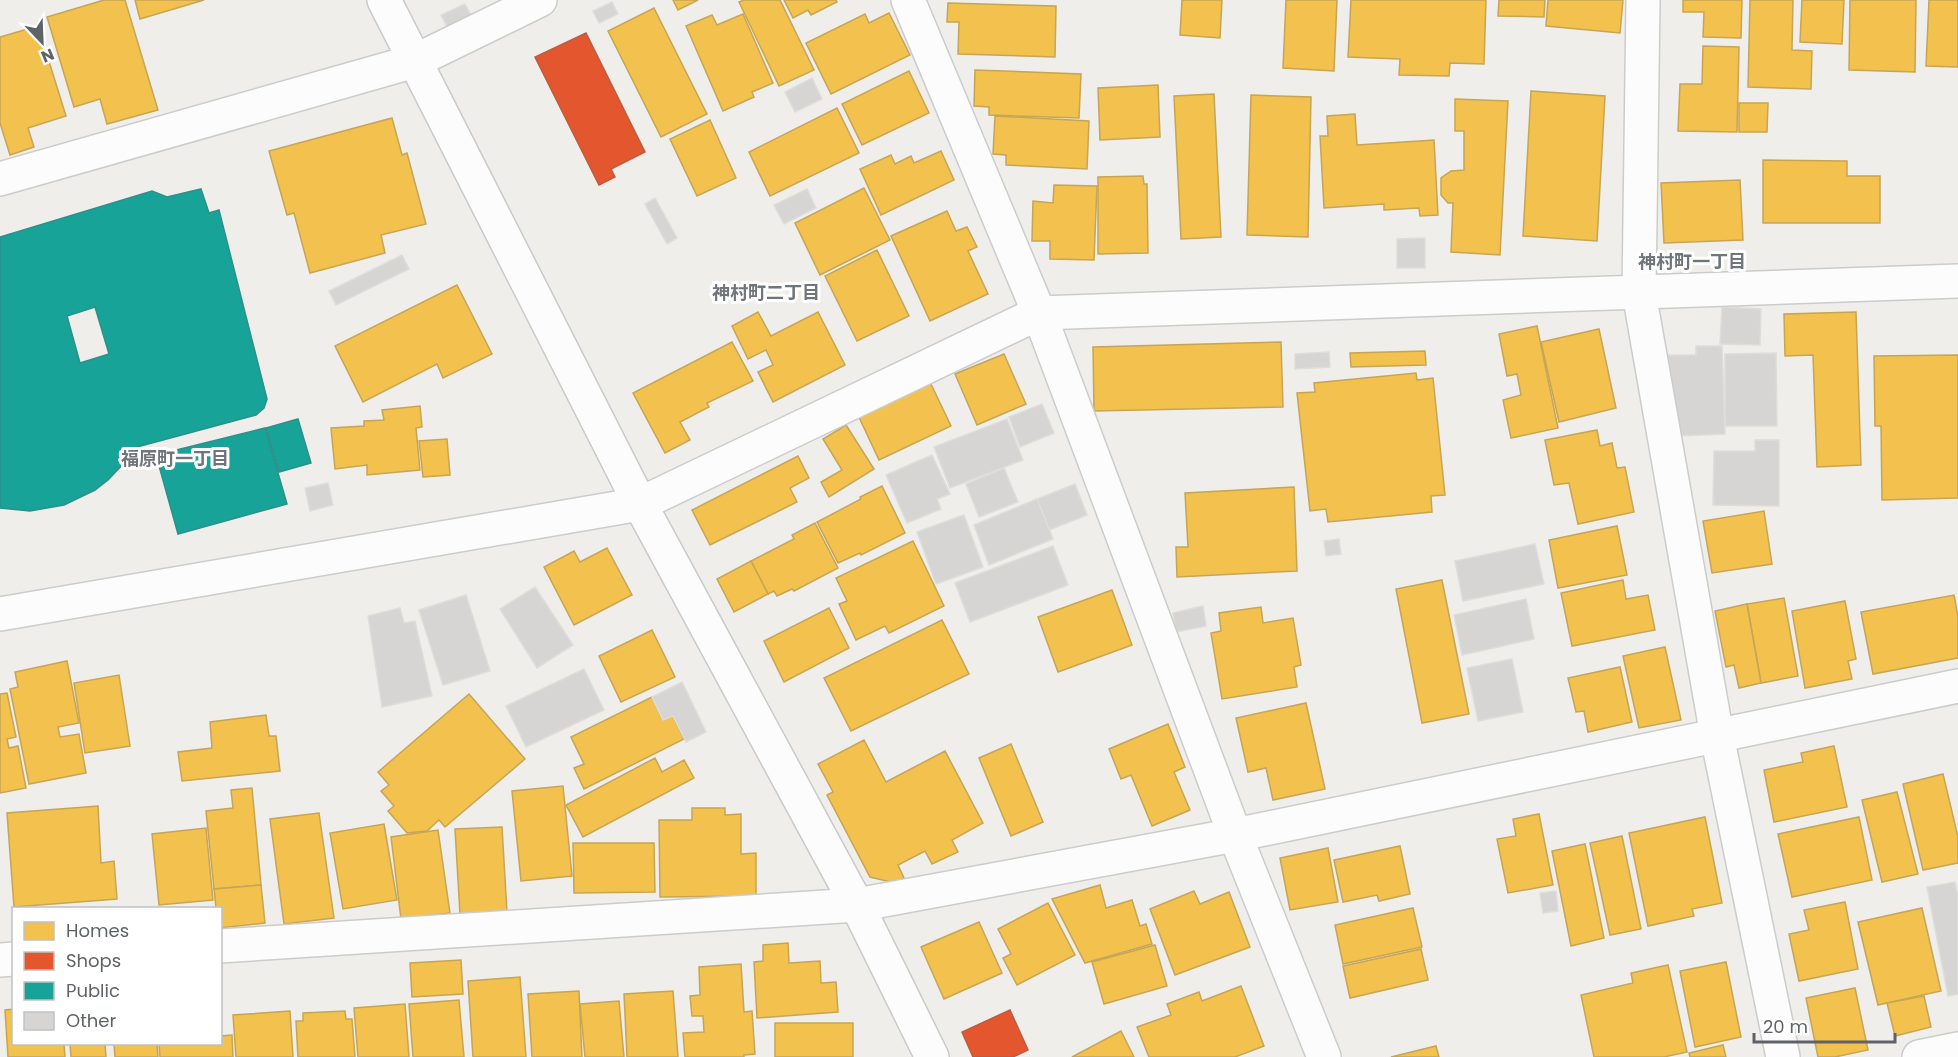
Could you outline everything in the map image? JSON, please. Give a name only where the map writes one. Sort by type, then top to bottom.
[{"type":"street","points":[[384,0],[640,504],[857,904],[932,1057]]},
{"type":"street","points":[[0,178],[415,61],[540,0]]},
{"type":"street","points":[[908,0],[1039,313],[1235,835],[1324,1057]]},
{"type":"street","points":[[1644,0],[1639,293],[1717,736],[1783,1057]]},
{"type":"street","points":[[0,614],[640,504],[1039,313],[1958,281]]},
{"type":"street","points":[[222,946],[857,904],[1235,835],[1958,686]]},
{"type":"street","points":[[1919,1057],[1958,1049]]},
{"type":"building: Homes","points":[[104,0],[125,0],[158,110],[107,124],[100,99],[74,107],[47,17]]},
{"type":"building: Homes","points":[[135,0],[204,0],[140,19]]},
{"type":"building: Homes","points":[[673,0],[698,0],[678,10]]},
{"type":"building: Homes","points":[[780,0],[814,70],[779,86],[739,2]]},
{"type":"building: Homes","points":[[784,0],[836,0],[837,2],[811,15],[808,10],[793,18]]},
{"type":"building: Homes","points":[[1182,0],[1222,0],[1220,38],[1180,35]]},
{"type":"building: Homes","points":[[1286,0],[1337,0],[1334,71],[1283,68]]},
{"type":"building: Homes","points":[[1351,0],[1486,0],[1484,64],[1450,63],[1449,76],[1399,75],[1400,59],[1348,57]]},
{"type":"building: Homes","points":[[1499,0],[1545,0],[1544,17],[1498,16]]},
{"type":"building: Homes","points":[[1548,0],[1623,0],[1620,33],[1546,26]]},
{"type":"building: Homes","points":[[1683,0],[1742,0],[1741,38],[1703,37],[1704,12],[1683,12]]},
{"type":"building: Homes","points":[[1750,0],[1793,0],[1792,50],[1812,51],[1811,89],[1748,87]]},
{"type":"building: Homes","points":[[1802,0],[1844,0],[1842,44],[1800,42]]},
{"type":"building: Homes","points":[[1850,0],[1916,0],[1915,72],[1849,70]]},
{"type":"building: Homes","points":[[1929,0],[1958,0],[1958,67],[1926,66]]},
{"type":"building: Homes","points":[[948,3],[1056,6],[1055,57],[958,54],[959,22],[947,22]]},
{"type":"building: Homes","points":[[654,8],[707,114],[661,137],[608,31]]},
{"type":"building: Homes","points":[[889,13],[910,55],[831,94],[806,43],[865,14],[869,23]]},
{"type":"building: Homes","points":[[743,14],[773,83],[752,92],[754,97],[723,111],[686,26],[712,15],[717,25]]},
{"type":"building: Homes","points":[[38,26],[66,116],[28,128],[34,147],[10,155],[0,123],[0,37]]},
{"type":"building: Homes","points":[[1703,46],[1739,47],[1737,132],[1678,131],[1680,84],[1702,84]]},
{"type":"building: Homes","points":[[975,70],[1081,74],[1079,118],[989,115],[989,107],[974,106]]},
{"type":"building: Homes","points":[[909,71],[929,113],[862,145],[842,104]]},
{"type":"building: Homes","points":[[1158,85],[1160,137],[1100,140],[1098,88]]},
{"type":"building: Homes","points":[[1531,91],[1605,96],[1597,241],[1523,236]]},
{"type":"building: Homes","points":[[1214,94],[1221,237],[1181,239],[1174,96]]},
{"type":"building: Homes","points":[[1251,95],[1311,97],[1308,237],[1247,235]]},
{"type":"building: Homes","points":[[1455,99],[1508,101],[1500,255],[1451,252],[1453,203],[1448,203],[1441,195],[1441,178],[1451,171],[1464,170],[1464,131],[1455,131]]},
{"type":"building: Homes","points":[[1739,103],[1768,103],[1767,132],[1739,132]]},
{"type":"building: Homes","points":[[837,108],[859,153],[770,196],[749,152]]},
{"type":"building: Homes","points":[[1355,114],[1357,145],[1434,140],[1438,215],[1420,216],[1419,208],[1384,210],[1384,204],[1324,208],[1320,136],[1328,136],[1327,116]]},
{"type":"building: Homes","points":[[995,116],[1089,121],[1087,169],[1006,165],[1006,155],[993,154]]},
{"type":"building: Homes","points":[[392,118],[402,155],[407,153],[426,224],[381,235],[385,253],[310,273],[294,213],[287,215],[269,151]]},
{"type":"building: Homes","points":[[710,120],[736,178],[697,196],[670,139]]},
{"type":"building: Homes","points":[[941,151],[954,180],[881,215],[860,169],[891,155],[895,164],[911,156],[914,163]]},
{"type":"building: Homes","points":[[1763,160],[1847,161],[1847,176],[1880,176],[1880,223],[1763,223]]},
{"type":"building: Homes","points":[[1143,176],[1144,184],[1147,184],[1148,253],[1098,254],[1098,177]]},
{"type":"building: Homes","points":[[1740,180],[1743,240],[1664,243],[1661,183]]},
{"type":"building: Homes","points":[[1054,185],[1097,186],[1094,260],[1050,259],[1050,241],[1032,241],[1033,201],[1053,203]]},
{"type":"building: Homes","points":[[864,188],[890,240],[820,275],[795,223]]},
{"type":"building: Homes","points":[[947,211],[956,231],[967,227],[977,247],[968,251],[988,294],[930,321],[891,236]]},
{"type":"building: Homes","points":[[877,250],[909,316],[857,341],[825,276]]},
{"type":"building: Homes","points":[[457,285],[492,354],[443,378],[437,364],[363,402],[335,346]]},
{"type":"building: Homes","points":[[758,312],[771,336],[818,312],[845,365],[773,402],[758,372],[773,365],[766,350],[748,359],[732,326]]},
{"type":"building: Homes","points":[[1856,312],[1861,465],[1817,467],[1813,355],[1785,356],[1784,314]]},
{"type":"building: Homes","points":[[1537,326],[1558,428],[1511,438],[1503,400],[1521,395],[1517,374],[1507,376],[1499,334]]},
{"type":"building: Homes","points":[[1599,329],[1616,408],[1559,422],[1541,342]]},
{"type":"building: Homes","points":[[732,342],[753,381],[707,403],[709,407],[680,422],[690,440],[665,453],[633,393]]},
{"type":"building: Homes","points":[[1281,342],[1283,407],[1094,411],[1093,347]]},
{"type":"building: Homes","points":[[1425,351],[1426,365],[1351,367],[1350,353]]},
{"type":"building: Homes","points":[[1004,354],[1026,404],[977,425],[955,374]]},
{"type":"building: Homes","points":[[1958,355],[1958,498],[1882,500],[1881,426],[1875,426],[1874,356]]},
{"type":"building: Homes","points":[[1416,373],[1417,380],[1433,378],[1445,495],[1431,496],[1432,512],[1328,522],[1326,509],[1310,511],[1297,393],[1315,392],[1314,383]]},
{"type":"building: Homes","points":[[930,382],[951,426],[879,460],[858,415]]},
{"type":"building: Homes","points":[[420,406],[422,427],[416,428],[420,470],[367,475],[367,465],[335,469],[331,428],[364,426],[364,421],[384,420],[382,410]]},
{"type":"building: Homes","points":[[846,425],[874,469],[829,497],[821,482],[842,470],[823,439]]},
{"type":"building: Homes","points":[[1597,430],[1600,446],[1612,443],[1617,468],[1625,467],[1634,512],[1578,524],[1569,483],[1554,485],[1545,440]]},
{"type":"building: Homes","points":[[447,439],[450,475],[423,477],[419,441]]},
{"type":"building: Homes","points":[[798,456],[809,478],[790,488],[797,502],[710,545],[692,510]]},
{"type":"building: Homes","points":[[882,486],[905,533],[861,555],[860,553],[838,563],[817,522]]},
{"type":"building: Homes","points":[[1294,487],[1297,571],[1177,577],[1176,547],[1188,547],[1185,493]]},
{"type":"building: Homes","points":[[1764,511],[1772,564],[1712,573],[1703,521]]},
{"type":"building: Homes","points":[[815,523],[838,568],[794,591],[792,589],[777,596],[774,591],[768,594],[751,561],[794,539],[792,535]]},
{"type":"building: Homes","points":[[1617,526],[1627,575],[1558,588],[1549,540]]},
{"type":"building: Homes","points":[[913,541],[944,606],[889,633],[885,626],[856,640],[839,604],[847,601],[836,578]]},
{"type":"building: Homes","points":[[607,548],[632,595],[574,625],[544,567],[574,551],[580,562]]},
{"type":"building: Homes","points":[[751,561],[768,594],[734,612],[717,579]]},
{"type":"building: Homes","points":[[1442,580],[1469,714],[1422,723],[1396,589]]},
{"type":"building: Homes","points":[[1623,580],[1626,599],[1648,595],[1655,630],[1572,646],[1561,593]]},
{"type":"building: Homes","points":[[1112,590],[1132,645],[1058,672],[1038,617]]},
{"type":"building: Homes","points":[[1954,595],[1958,617],[1958,658],[1873,674],[1861,612]]},
{"type":"building: Homes","points":[[1784,598],[1798,676],[1761,683],[1747,604]]},
{"type":"building: Homes","points":[[1845,601],[1856,659],[1848,661],[1852,679],[1805,688],[1792,611]]},
{"type":"building: Homes","points":[[1747,604],[1761,683],[1739,688],[1734,665],[1726,667],[1715,611]]},
{"type":"building: Homes","points":[[1261,607],[1263,623],[1293,618],[1301,665],[1294,667],[1297,687],[1222,699],[1211,633],[1221,631],[1219,613]]},
{"type":"building: Homes","points":[[829,608],[849,648],[784,682],[764,641]]},
{"type":"building: Homes","points":[[942,620],[969,674],[851,731],[824,678]]},
{"type":"building: Homes","points":[[652,630],[675,677],[621,702],[599,656]]},
{"type":"building: Homes","points":[[1665,647],[1681,720],[1639,728],[1623,656]]},
{"type":"building: Homes","points":[[67,661],[79,723],[58,727],[60,737],[79,734],[86,773],[29,784],[10,689],[18,687],[15,672]]},
{"type":"building: Homes","points":[[1620,667],[1632,722],[1588,732],[1584,711],[1576,712],[1568,678]]},
{"type":"building: Homes","points":[[119,675],[130,746],[85,753],[74,683]]},
{"type":"building: Homes","points":[[7,693],[16,737],[7,739],[9,748],[18,746],[26,788],[0,793],[0,694]]},
{"type":"building: Homes","points":[[469,694],[525,759],[445,827],[439,820],[427,831],[407,833],[388,811],[394,806],[381,791],[389,785],[378,772]]},
{"type":"building: Homes","points":[[652,697],[663,720],[673,716],[684,739],[584,789],[574,768],[584,764],[571,737]]},
{"type":"building: Homes","points":[[1306,703],[1325,789],[1273,800],[1266,768],[1248,772],[1236,718]]},
{"type":"building: Homes","points":[[266,715],[269,736],[276,736],[280,771],[182,781],[178,752],[212,748],[210,722]]},
{"type":"building: Homes","points":[[1168,724],[1185,767],[1174,772],[1190,810],[1152,826],[1131,775],[1121,779],[1109,749]]},
{"type":"building: Homes","points":[[864,740],[886,782],[945,751],[983,823],[952,840],[958,852],[932,864],[925,851],[898,865],[904,878],[895,883],[870,877],[827,795],[833,792],[818,764]]},
{"type":"building: Homes","points":[[1011,744],[1043,822],[1011,836],[979,758]]},
{"type":"building: Homes","points":[[1834,746],[1847,807],[1774,822],[1764,770],[1803,762],[1801,753]]},
{"type":"building: Homes","points":[[655,758],[662,772],[684,760],[694,778],[583,837],[566,805]]},
{"type":"building: Homes","points":[[1943,774],[1958,837],[1958,863],[1923,870],[1903,784]]},
{"type":"building: Homes","points":[[563,786],[572,876],[521,881],[512,791]]},
{"type":"building: Homes","points":[[252,788],[261,885],[214,889],[206,811],[233,808],[231,790]]},
{"type":"building: Homes","points":[[1897,792],[1918,874],[1882,882],[1862,800]]},
{"type":"building: Homes","points":[[98,806],[101,863],[114,861],[117,899],[14,907],[7,813]]},
{"type":"building: Homes","points":[[692,808],[725,808],[725,815],[741,814],[741,854],[756,853],[756,896],[660,897],[659,820],[692,820]]},
{"type":"building: Homes","points":[[319,813],[334,918],[284,924],[270,819]]},
{"type":"building: Homes","points":[[1539,814],[1553,885],[1508,893],[1497,839],[1516,836],[1513,819]]},
{"type":"building: Homes","points":[[1705,817],[1722,903],[1692,909],[1694,916],[1648,926],[1629,833]]},
{"type":"building: Homes","points":[[1859,817],[1872,880],[1792,897],[1778,834]]},
{"type":"building: Homes","points":[[384,824],[397,900],[343,909],[330,833]]},
{"type":"building: Homes","points":[[502,827],[507,912],[460,914],[455,829]]},
{"type":"building: Homes","points":[[206,828],[213,900],[159,905],[152,834]]},
{"type":"building: Homes","points":[[438,830],[450,913],[401,919],[391,837]]},
{"type":"building: Homes","points":[[1622,836],[1641,929],[1610,935],[1590,843]]},
{"type":"building: Homes","points":[[573,843],[654,843],[655,892],[574,893]]},
{"type":"building: Homes","points":[[1585,844],[1604,938],[1571,946],[1552,851]]},
{"type":"building: Homes","points":[[1400,846],[1410,894],[1379,901],[1377,895],[1343,902],[1334,860]]},
{"type":"building: Homes","points":[[1328,848],[1338,902],[1290,910],[1280,858]]},
{"type":"building: Homes","points":[[261,885],[265,923],[222,928],[222,907],[216,907],[214,889]]},
{"type":"building: Homes","points":[[1100,885],[1106,908],[1132,900],[1140,926],[1146,924],[1152,944],[1085,963],[1052,899]]},
{"type":"building: Homes","points":[[1194,891],[1200,904],[1229,892],[1250,947],[1175,975],[1150,909]]},
{"type":"building: Homes","points":[[1845,902],[1858,969],[1799,981],[1789,934],[1809,930],[1804,910]]},
{"type":"building: Homes","points":[[1048,903],[1075,955],[1017,985],[1003,958],[1011,954],[998,929]]},
{"type":"building: Homes","points":[[1413,908],[1422,947],[1343,964],[1335,925]]},
{"type":"building: Homes","points":[[1922,908],[1941,991],[1878,1005],[1858,922]]},
{"type":"building: Homes","points":[[979,922],[1002,973],[944,999],[921,947]]},
{"type":"building: Homes","points":[[788,943],[789,963],[820,961],[821,983],[836,982],[838,1012],[757,1018],[754,962],[763,961],[763,945]]},
{"type":"building: Homes","points":[[1155,945],[1167,986],[1104,1004],[1092,962]]},
{"type":"building: Homes","points":[[1421,949],[1428,980],[1350,998],[1343,966]]},
{"type":"building: Homes","points":[[461,960],[463,994],[412,997],[410,963]]},
{"type":"building: Homes","points":[[1726,962],[1741,1037],[1695,1047],[1680,971]]},
{"type":"building: Homes","points":[[741,964],[744,1012],[752,1011],[755,1054],[744,1055],[744,1057],[685,1057],[683,1033],[704,1032],[703,1016],[692,1016],[690,996],[700,995],[699,967]]},
{"type":"building: Homes","points":[[1668,965],[1687,1052],[1664,1057],[1594,1057],[1581,995],[1633,983],[1631,973]]},
{"type":"building: Homes","points":[[520,977],[526,1057],[473,1057],[468,981]]},
{"type":"building: Homes","points":[[1241,986],[1264,1046],[1235,1057],[1149,1057],[1137,1027],[1171,1015],[1167,1004],[1199,992],[1202,1001]]},
{"type":"building: Homes","points":[[1855,988],[1868,1050],[1835,1057],[1818,1057],[1806,998]]},
{"type":"building: Homes","points":[[579,991],[582,1057],[532,1057],[528,994]]},
{"type":"building: Homes","points":[[673,991],[678,1057],[627,1057],[624,994]]},
{"type":"building: Homes","points":[[1924,996],[1931,1027],[1895,1036],[1887,1003]]},
{"type":"building: Homes","points":[[459,1000],[464,1057],[413,1057],[409,1004]]},
{"type":"building: Homes","points":[[619,1001],[624,1057],[585,1057],[580,1004]]},
{"type":"building: Homes","points":[[405,1004],[409,1057],[358,1057],[354,1008]]},
{"type":"building: Homes","points":[[12,1009],[12,1045],[64,1045],[65,1057],[8,1057],[5,1010]]},
{"type":"building: Homes","points":[[290,1011],[293,1057],[236,1057],[233,1015]]},
{"type":"building: Homes","points":[[345,1011],[346,1019],[352,1019],[355,1057],[298,1057],[296,1021],[303,1021],[303,1013]]},
{"type":"building: Homes","points":[[775,1023],[853,1023],[853,1057],[775,1057]]},
{"type":"building: Homes","points":[[1121,1031],[1134,1057],[1072,1057]]},
{"type":"building: Homes","points":[[232,1035],[233,1057],[160,1057],[159,1045],[222,1045],[222,1036]]},
{"type":"building: Homes","points":[[70,1045],[105,1045],[106,1057],[71,1057]]},
{"type":"building: Homes","points":[[114,1045],[157,1045],[158,1057],[115,1057]]},
{"type":"building: Homes","points":[[1723,1045],[1726,1057],[1690,1057],[1689,1053]]},
{"type":"building: Homes","points":[[1436,1046],[1439,1057],[1391,1057]]},
{"type":"building: Shops","points":[[586,33],[645,152],[611,169],[615,177],[599,185],[535,57]]},
{"type":"building: Shops","points":[[1010,1010],[1028,1050],[1013,1057],[973,1057],[962,1032]]},
{"type":"building: Public","points":[[201,189],[209,213],[219,210],[267,399],[264,408],[256,415],[137,447],[108,480],[95,490],[64,505],[30,511],[0,508],[0,237],[152,191],[167,197]],"holes":[[[95,307],[109,354],[80,363],[67,316]]]},
{"type":"building: Public","points":[[298,419],[311,463],[279,472],[266,428]]},
{"type":"building: Public","points":[[265,428],[287,504],[178,534],[156,455]]},
{"type":"building: Other","points":[[612,2],[618,14],[599,23],[593,11]]},
{"type":"building: Other","points":[[465,4],[472,17],[448,28],[441,15]]},
{"type":"building: Other","points":[[812,78],[822,99],[795,112],[785,92]]},
{"type":"building: Other","points":[[807,189],[816,208],[784,224],[774,205]]},
{"type":"building: Other","points":[[655,198],[677,238],[667,244],[645,204]]},
{"type":"building: Other","points":[[1425,238],[1425,268],[1397,268],[1397,239]]},
{"type":"building: Other","points":[[402,255],[409,269],[336,305],[329,291]]},
{"type":"building: Other","points":[[1722,307],[1761,309],[1760,345],[1720,344]]},
{"type":"building: Other","points":[[1696,346],[1722,346],[1725,434],[1677,436],[1677,409],[1668,409],[1667,355],[1696,355]]},
{"type":"building: Other","points":[[1329,352],[1330,367],[1295,369],[1295,354]]},
{"type":"building: Other","points":[[1776,353],[1777,426],[1725,426],[1725,354]]},
{"type":"building: Other","points":[[1042,404],[1054,433],[1020,447],[1009,417]]},
{"type":"building: Other","points":[[1007,419],[1023,460],[950,488],[934,447]]},
{"type":"building: Other","points":[[1755,440],[1779,440],[1779,506],[1713,505],[1714,451],[1755,451]]},
{"type":"building: Other","points":[[932,455],[950,494],[937,499],[941,509],[907,523],[886,475]]},
{"type":"building: Other","points":[[1004,468],[1018,502],[979,517],[966,484]]},
{"type":"building: Other","points":[[328,483],[333,505],[310,511],[305,488]]},
{"type":"building: Other","points":[[1075,484],[1087,515],[1049,530],[1037,499]]},
{"type":"building: Other","points":[[1037,499],[1053,539],[989,565],[974,525]]},
{"type":"building: Other","points":[[964,515],[983,567],[936,584],[917,532]]},
{"type":"building: Other","points":[[1339,539],[1341,554],[1326,556],[1324,541]]},
{"type":"building: Other","points":[[1535,544],[1544,584],[1463,601],[1455,561]]},
{"type":"building: Other","points":[[1053,546],[1068,585],[970,622],[955,583]]},
{"type":"building: Other","points":[[535,587],[573,645],[537,668],[500,609]]},
{"type":"building: Other","points":[[466,595],[490,671],[443,685],[419,610]]},
{"type":"building: Other","points":[[1526,599],[1534,639],[1462,655],[1454,615]]},
{"type":"building: Other","points":[[1203,606],[1206,626],[1176,632],[1173,613]]},
{"type":"building: Other","points":[[400,608],[404,623],[415,621],[432,696],[382,707],[368,616]]},
{"type":"building: Other","points":[[1512,659],[1523,712],[1478,721],[1467,668]]},
{"type":"building: Other","points":[[584,669],[604,710],[526,747],[506,706]]},
{"type":"building: Other","points":[[682,682],[706,732],[686,742],[673,716],[663,720],[652,697]]},
{"type":"building: Other","points":[[1955,882],[1958,896],[1958,994],[1948,996],[1927,887]]},
{"type":"building: Other","points":[[1556,891],[1558,911],[1543,913],[1540,893]]},
{"type":"district","name":"神村町一丁目","points":[[1692,262]]},
{"type":"district","name":"神村町二丁目","points":[[766,293]]},
{"type":"district","name":"福原町一丁目","points":[[175,459]]}]
